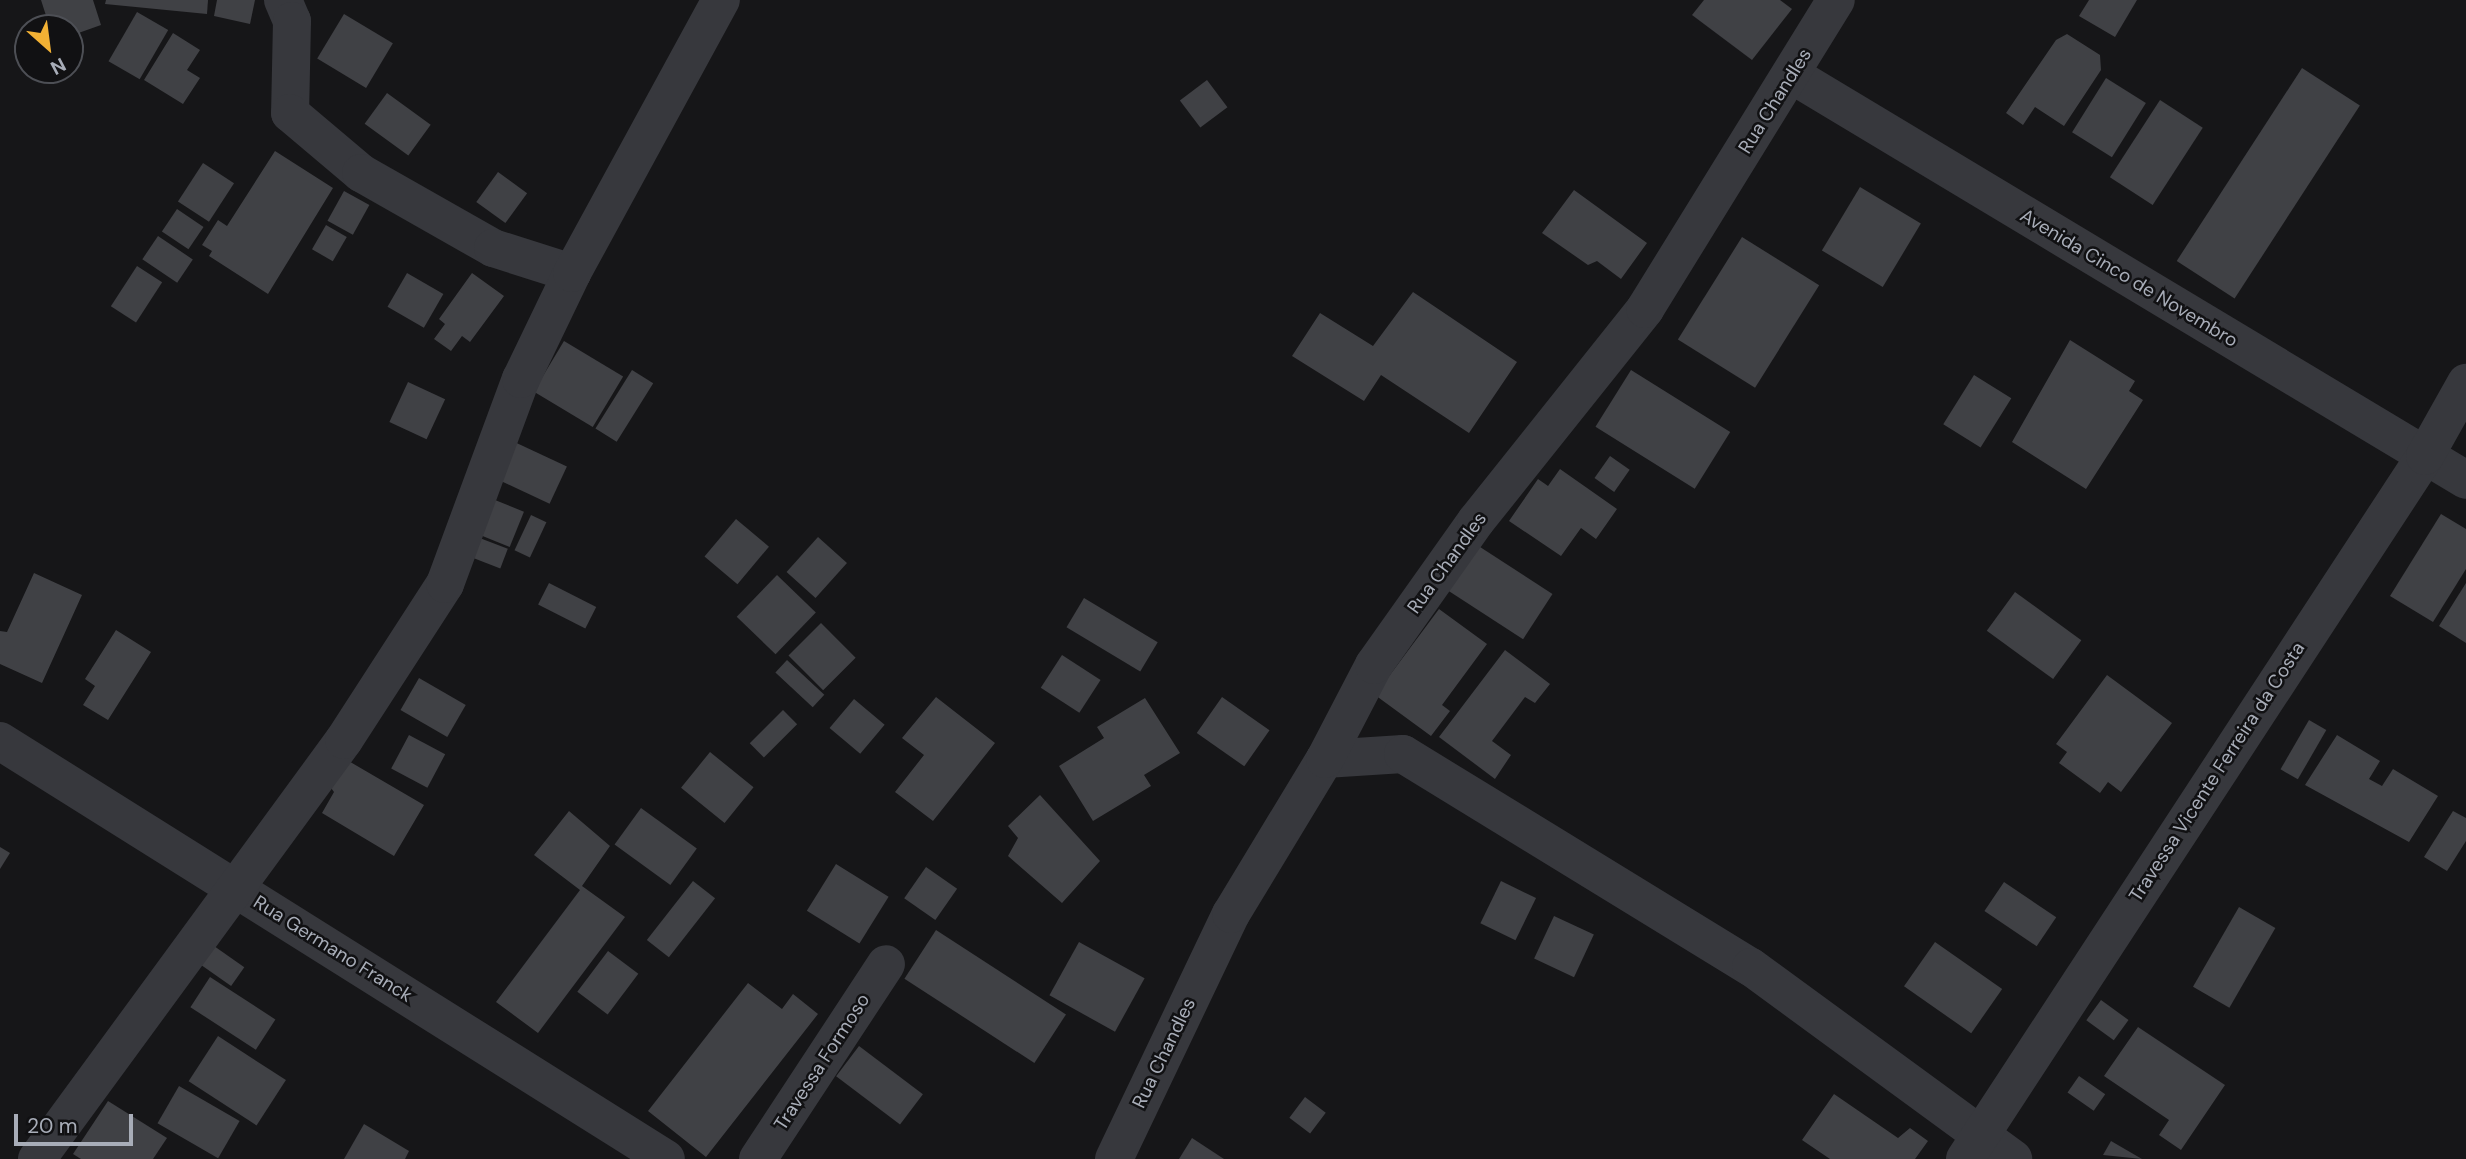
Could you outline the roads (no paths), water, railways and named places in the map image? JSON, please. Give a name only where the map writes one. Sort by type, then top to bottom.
[{"type":"street","points":[[283,0],[292,21],[290,113],[360,173],[493,248],[572,273]]},
{"type":"street","points":[[37,1159],[344,740],[445,584],[520,379],[572,273],[720,0]]},
{"type":"street","name":"Rua Chandles","points":[[1114,1159],[1231,914],[1325,758],[1374,665],[1476,521],[1645,309],[1836,0]]},
{"type":"street","name":"Avenida Cinco de Novembro","points":[[1792,75],[2466,480]]},
{"type":"street","name":"Travessa Vicente Ferreira da Costa","points":[[1972,1147],[2425,456],[2466,383]]},
{"type":"street","name":"Rua Germano Franck","points":[[0,741],[666,1159]]},
{"type":"street","points":[[1325,758],[1403,754],[1751,967],[1972,1147],[2013,1159]]},
{"type":"street","name":"Travessa Formoso","points":[[758,1159],[886,964]]}]
